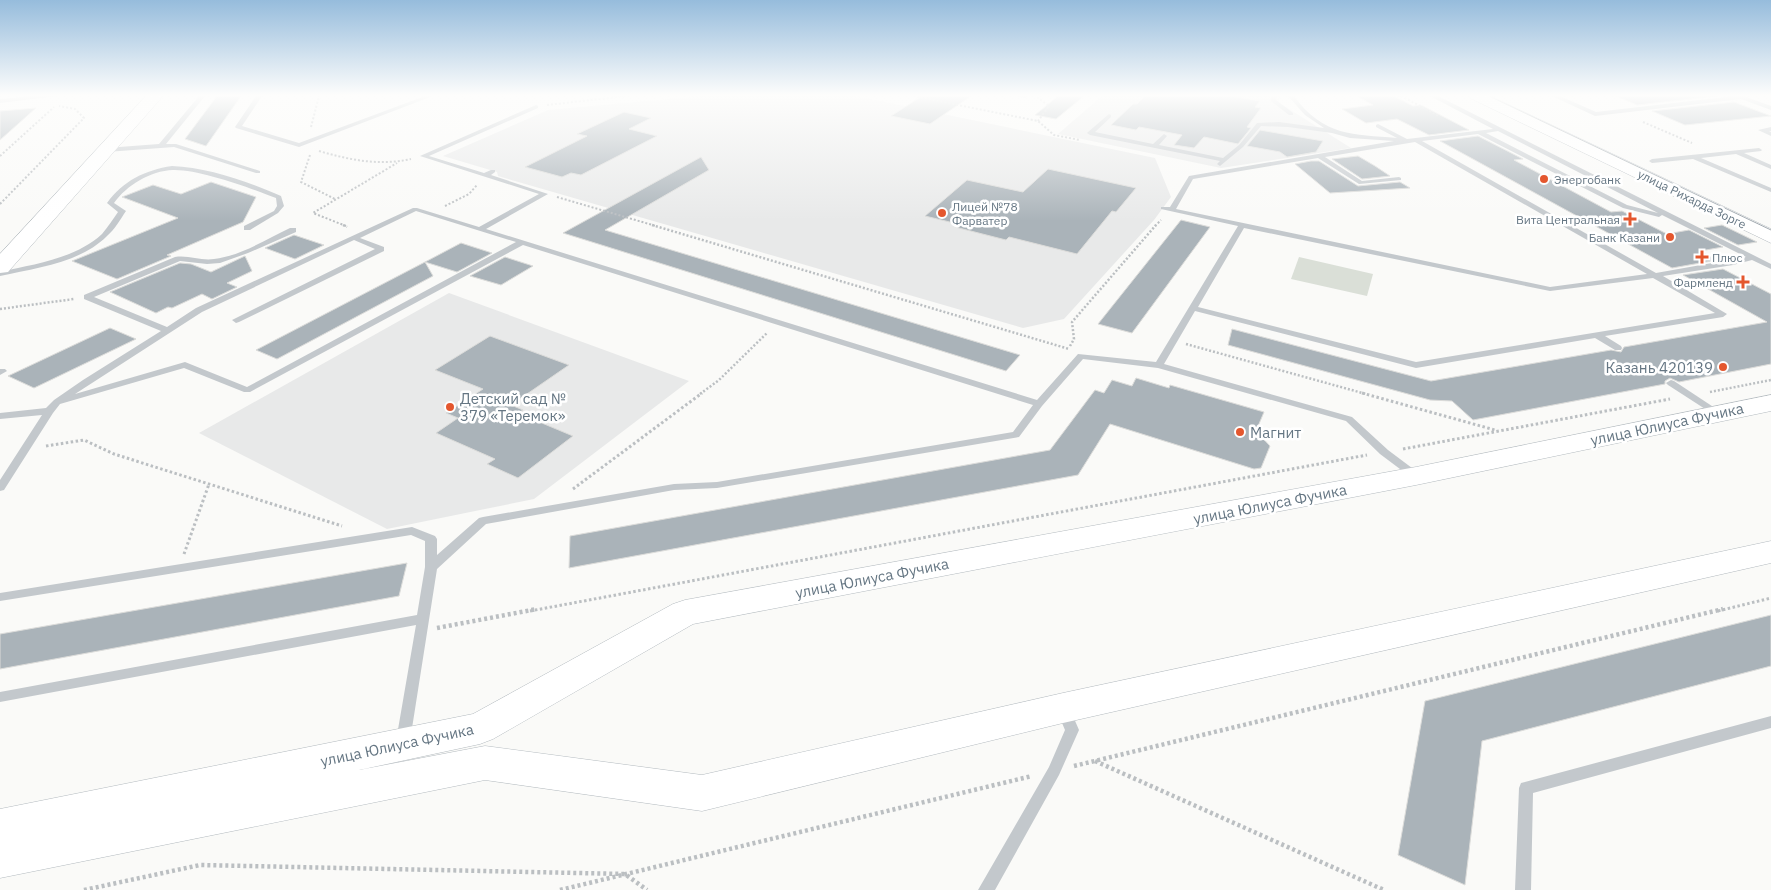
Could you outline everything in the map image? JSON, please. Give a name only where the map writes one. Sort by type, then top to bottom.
[{"type":"main road","points":[[4,258],[117,138]]},
{"type":"main road","name":"улица Рихарда Зорге","points":[[1564,138],[1771,237]]},
{"type":"main road","name":"улица Рихарда Зорге","points":[[1601,138],[1677,173]]},
{"type":"main road","name":"улица Юлиуса Фучика","points":[[0,828],[480,728],[685,613],[1416,476],[1771,403]]},
{"type":"main road","points":[[0,858],[485,763],[702,793],[1063,708],[1771,552]]},
{"type":"lane","points":[[162,146],[169,138]]},
{"type":"lane","points":[[274,138],[299,145],[319,138]]},
{"type":"lane","points":[[423,156],[466,138]]},
{"type":"lane","points":[[1113,138],[1224,160]]},
{"type":"lane","points":[[1156,146],[1163,138]]},
{"type":"lane","points":[[1229,171],[1218,167],[1248,138]]},
{"type":"lane","points":[[1372,138],[1411,141]]},
{"type":"lane","points":[[1192,308],[1416,365],[1723,314],[1403,138]]},
{"type":"lane","points":[[1437,138],[1191,177],[1167,208],[1550,290],[1656,276],[1752,258]]},
{"type":"lane","points":[[1490,138],[1625,207],[1677,220]]},
{"type":"lane","points":[[1513,138],[1771,267]]},
{"type":"lane","points":[[106,150],[174,145],[258,172]]},
{"type":"lane","points":[[1652,161],[1758,150]]},
{"type":"lane","points":[[1737,152],[1771,167]]},
{"type":"lane","points":[[423,156],[545,194]]},
{"type":"lane","points":[[1321,157],[1361,184],[1399,179]]},
{"type":"lane","points":[[1694,157],[1771,190]]},
{"type":"lane","points":[[0,274],[55,261],[89,246],[109,231],[122,211],[110,203],[115,196],[134,180],[172,168],[253,187],[279,197],[281,206],[276,212],[247,228]]},
{"type":"lane","points":[[485,175],[493,171]]},
{"type":"lane","points":[[482,228],[545,194]]},
{"type":"lane","points":[[0,488],[49,411],[57,402],[199,310],[415,210],[482,228],[1039,404]]},
{"type":"lane","points":[[1159,366],[1242,225]]},
{"type":"lane","points":[[87,297],[168,263],[184,258],[205,262],[219,261],[293,230]]},
{"type":"lane","points":[[236,320],[381,249],[354,238]]},
{"type":"lane","points":[[57,402],[185,365],[247,390],[522,242]]},
{"type":"lane","points":[[87,297],[167,330]]},
{"type":"lane","points":[[1597,335],[1618,348]]},
{"type":"lane","points":[[431,567],[483,521],[674,487],[717,485],[1016,435],[1039,404],[1081,356],[1159,366],[1349,419],[1384,452],[1416,476]]},
{"type":"lane","points":[[1672,383],[1719,414]]},
{"type":"lane","points":[[0,416],[49,411]]},
{"type":"lane","points":[[0,597],[412,531],[431,539],[431,567],[403,744]]},
{"type":"lane","points":[[0,697],[421,625]]},
{"type":"lane","points":[[986,890],[1054,771],[1072,730],[1063,708]]},
{"type":"lane","points":[[1523,890],[1526,788],[1771,722]]},
{"type":"path","points":[[0,156],[20,138]]},
{"type":"path","points":[[0,204],[65,138]]},
{"type":"path","points":[[307,142],[308,138]]},
{"type":"path","points":[[1066,138],[1083,141]]},
{"type":"path","points":[[1680,138],[1718,154]]},
{"type":"path","points":[[335,199],[301,182],[312,149],[352,161],[372,163],[397,163],[423,156]]},
{"type":"path","points":[[364,233],[313,213],[397,163]]},
{"type":"path","points":[[429,213],[469,194],[485,175]]},
{"type":"path","points":[[545,194],[1068,349],[1081,356]]},
{"type":"path","points":[[1068,349],[1074,339],[1072,322],[1167,208]]},
{"type":"path","points":[[0,310],[87,297]]},
{"type":"path","points":[[546,510],[719,380],[778,322]]},
{"type":"path","points":[[1173,341],[1498,431]]},
{"type":"path","points":[[421,625],[1384,452],[1771,380]]},
{"type":"path","points":[[25,448],[84,440],[114,454],[376,537]]},
{"type":"path","points":[[178,569],[210,484]]},
{"type":"path","points":[[560,890],[1771,598]]},
{"type":"path","points":[[1094,761],[1384,890]]},
{"type":"path","points":[[84,890],[200,865],[625,874],[647,890]]},
{"type":"shaded area","points":[[485,138],[1056,138],[1155,158],[1171,197],[1154,220],[1064,319],[1023,328],[498,176],[497,172],[443,156]]},
{"type":"shaded area","points":[[1075,138],[1334,138],[1351,148],[1221,168]]},
{"type":"shaded area","points":[[1299,257],[1373,274],[1367,296],[1291,279]]},
{"type":"shaded area","name":"Детский сад № 379 «Теремок»","points":[[449,293],[689,381],[534,499],[387,529],[199,433]]},
{"type":"building","points":[[186,138],[212,138],[206,146],[185,139]]},
{"type":"building","points":[[584,138],[654,138],[581,175],[571,173],[562,177],[525,167]]},
{"type":"building","points":[[1180,138],[1204,138],[1194,148],[1174,145]]},
{"type":"building","points":[[1207,138],[1243,138],[1238,144]]},
{"type":"building","points":[[1254,138],[1303,138],[1323,141],[1316,152],[1287,157],[1280,152],[1247,146]]},
{"type":"building","points":[[1481,138],[1523,159],[1514,160],[1611,212],[1622,211],[1667,234],[1689,230],[1723,247],[1700,251],[1717,260],[1672,268],[1440,141]]},
{"type":"building","points":[[1358,156],[1390,176],[1362,179],[1332,159]]},
{"type":"building","points":[[701,157],[709,170],[605,230],[1020,355],[1006,371],[563,233]]},
{"type":"building","points":[[1319,161],[1358,186],[1400,182],[1410,188],[1330,193],[1295,164]]},
{"type":"building","name":"Лицей №78 Фарватер","points":[[1048,169],[1136,188],[1116,212],[1112,211],[1077,254],[1009,237],[1006,240],[955,227],[958,224],[925,216],[967,180],[1023,192]]},
{"type":"building","points":[[211,182],[256,197],[243,222],[117,279],[72,261],[178,218],[122,197],[153,185],[181,194]]},
{"type":"building","points":[[1181,220],[1210,227],[1132,333],[1098,324]]},
{"type":"building","points":[[1722,225],[1757,242],[1738,245],[1704,228]]},
{"type":"building","points":[[294,235],[324,245],[295,259],[265,248]]},
{"type":"building","points":[[461,243],[492,253],[457,272],[425,262]]},
{"type":"building","points":[[245,256],[252,271],[227,283],[237,287],[212,299],[202,294],[156,313],[110,292],[180,263],[191,264],[211,272]]},
{"type":"building","points":[[505,257],[533,266],[501,285],[470,276]]},
{"type":"building","points":[[425,262],[433,276],[277,359],[256,350]]},
{"type":"building","points":[[1723,269],[1771,294],[1771,364],[1679,382],[1670,378],[1665,381],[1665,384],[1473,420],[1452,401],[1430,400],[1228,345],[1232,329],[1431,381],[1611,350],[1621,352],[1624,347],[1767,322],[1683,275]]},
{"type":"building","points":[[110,328],[136,339],[34,388],[8,376]]},
{"type":"building","points":[[490,336],[569,365],[511,405],[523,410],[518,413],[573,436],[518,478],[487,464],[495,459],[436,433],[458,418],[446,413],[483,389],[435,370]]},
{"type":"building","points":[[1136,378],[1169,388],[1170,385],[1264,412],[1256,431],[1270,446],[1261,468],[1254,469],[1110,424],[1078,475],[569,568],[570,536],[1050,450],[1095,390],[1104,393],[1112,380],[1132,386]]},
{"type":"building","points":[[407,563],[399,596],[0,669],[0,634]]},
{"type":"building","points":[[1771,615],[1771,666],[1482,741],[1465,885],[1398,855],[1425,701]]},
{"type":"tram line","points":[[1576,138],[1771,230]]},
{"type":"place","name":"Энергобанк","points":[[1544,179]]},
{"type":"place","name":"Лицей №78 Фарватер","points":[[942,213]]},
{"type":"place","name":"Вита Центральная","points":[[1630,219]]},
{"type":"place","name":"Банк Казани","points":[[1670,237]]},
{"type":"place","name":"Плюс","points":[[1702,257]]},
{"type":"place","name":"Фармленд","points":[[1743,282]]},
{"type":"place","name":"Казань 420139","points":[[1723,367]]},
{"type":"place","name":"Детский сад № 379 «Теремок»","points":[[450,407]]},
{"type":"place","name":"Магнит","points":[[1240,432]]}]
